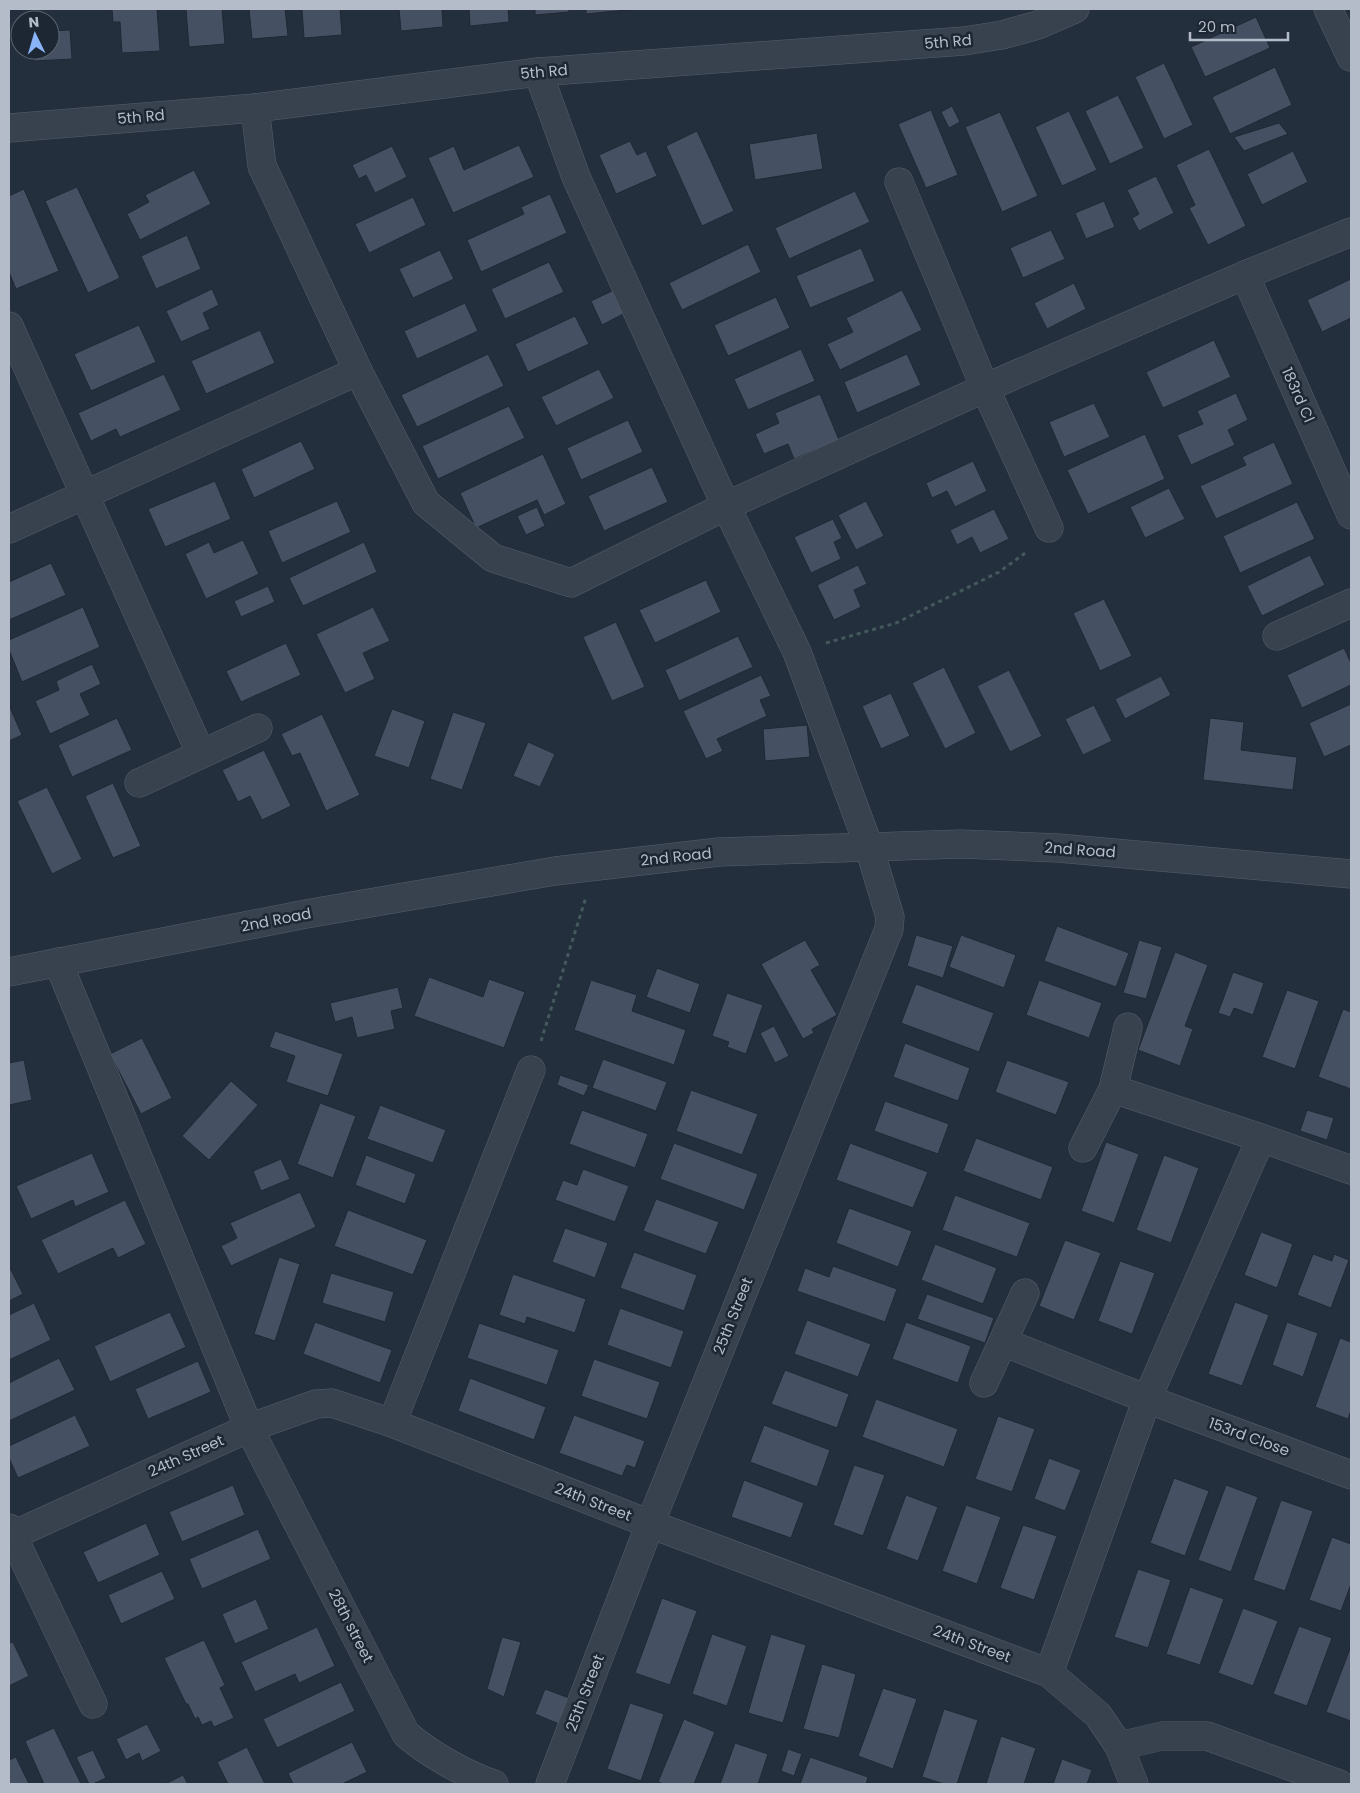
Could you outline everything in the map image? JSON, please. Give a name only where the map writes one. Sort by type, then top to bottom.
[{"type":"street","name":"5th Rd","points":[[9,128],[255,108],[538,72],[964,42],[1002,35],[1038,25],[1075,9]]},
{"type":"street","points":[[1328,9],[1351,58]]},
{"type":"street","name":"25th Street","points":[[538,72],[576,177],[726,506],[797,652],[869,847],[890,917],[889,929],[650,1524],[550,1784]]},
{"type":"street","points":[[255,108],[262,166],[358,371],[426,503],[493,558],[571,583],[726,506],[984,388],[1245,275],[1351,232]]},
{"type":"street","points":[[899,182],[984,388],[1049,528]]},
{"type":"street","name":"183rd Cl","points":[[1245,275],[1351,515]]},
{"type":"street","points":[[9,326],[201,754]]},
{"type":"street","points":[[9,529],[358,371]]},
{"type":"street","points":[[1277,636],[1351,603]]},
{"type":"street","points":[[138,783],[258,728]]},
{"type":"street","name":"2nd Road","points":[[9,972],[306,914],[596,866],[719,852],[961,844],[1058,848],[1351,874]]},
{"type":"street","name":"28th street","points":[[58,962],[249,1428],[406,1734],[418,1745],[478,1779],[494,1784]]},
{"type":"street","points":[[1083,1148],[1113,1089],[1128,1027]]},
{"type":"street","points":[[392,1423],[532,1070]]},
{"type":"street","points":[[1113,1089],[1351,1170]]},
{"type":"street","points":[[1049,1673],[1147,1399],[1261,1138]]},
{"type":"street","points":[[984,1383],[1025,1293]]},
{"type":"street","name":"153rd Close","points":[[1003,1342],[1147,1399],[1351,1475]]},
{"type":"street","name":"24th Street","points":[[10,1533],[249,1428],[316,1404],[332,1403],[392,1423],[650,1524],[1049,1673],[1098,1715],[1119,1746],[1134,1784]]},
{"type":"street","points":[[10,1533],[93,1704]]},
{"type":"street","points":[[1119,1746],[1162,1736],[1206,1736],[1339,1784]]},
{"type":"path","points":[[797,652],[896,623],[999,572],[1027,552],[1049,528]]},
{"type":"path","points":[[532,1070],[596,866]]},
{"type":"building","points":[[112,9],[157,9],[160,51],[122,53],[120,22],[113,22]]},
{"type":"building","points":[[186,9],[222,9],[225,44],[189,47]]},
{"type":"building","points":[[249,9],[285,9],[288,36],[252,39]]},
{"type":"building","points":[[302,9],[340,9],[342,35],[304,38]]},
{"type":"building","points":[[399,9],[442,9],[443,27],[401,31]]},
{"type":"building","points":[[469,9],[508,9],[509,22],[470,26]]},
{"type":"building","points":[[535,9],[569,9],[569,12],[535,15]]},
{"type":"building","points":[[586,9],[636,9],[586,14]]},
{"type":"building","points":[[1256,17],[1270,48],[1205,77],[1191,47]]},
{"type":"building","points":[[60,30],[70,30],[72,59],[60,60]]},
{"type":"building","points":[[1164,63],[1193,125],[1164,139],[1135,77]]},
{"type":"building","points":[[1275,67],[1292,105],[1230,134],[1212,97]]},
{"type":"building","points":[[1118,95],[1144,148],[1110,164],[1085,111]]},
{"type":"building","points":[[952,106],[960,122],[949,128],[941,112]]},
{"type":"building","points":[[931,110],[958,175],[926,188],[898,124]]},
{"type":"building","points":[[1069,111],[1097,170],[1062,186],[1035,127]]},
{"type":"building","points":[[1000,112],[1038,196],[1002,212],[965,127]]},
{"type":"building","points":[[1279,123],[1288,134],[1244,151],[1234,137]]},
{"type":"building","points":[[697,131],[734,211],[702,226],[666,146]]},
{"type":"building","points":[[817,133],[823,169],[755,180],[749,144]]},
{"type":"building","points":[[630,141],[637,155],[646,151],[657,176],[616,194],[599,155]]},
{"type":"building","points":[[519,145],[534,177],[453,213],[428,158],[454,146],[464,170]]},
{"type":"building","points":[[392,146],[407,177],[375,193],[366,175],[359,179],[352,165]]},
{"type":"building","points":[[1209,149],[1246,226],[1208,245],[1189,208],[1195,205],[1176,165]]},
{"type":"building","points":[[1293,151],[1308,182],[1262,205],[1247,174]]},
{"type":"building","points":[[194,170],[211,204],[140,240],[127,214],[149,202],[145,195]]},
{"type":"building","points":[[1156,176],[1174,213],[1139,231],[1132,218],[1139,214],[1127,190]]},
{"type":"building","points":[[77,187],[120,278],[88,293],[45,201]]},
{"type":"building","points":[[24,189],[59,271],[16,289],[9,272],[9,196]]},
{"type":"building","points":[[855,191],[870,222],[789,259],[775,228]]},
{"type":"building","points":[[550,194],[567,233],[481,272],[467,240],[524,214],[521,207]]},
{"type":"building","points":[[413,197],[426,225],[369,253],[355,224]]},
{"type":"building","points":[[1104,201],[1115,227],[1086,239],[1075,213]]},
{"type":"building","points":[[1051,230],[1065,259],[1023,278],[1010,248]]},
{"type":"building","points":[[187,235],[201,269],[156,289],[141,256]]},
{"type":"building","points":[[748,244],[761,272],[682,310],[669,283]]},
{"type":"building","points":[[861,248],[875,281],[810,308],[796,276]]},
{"type":"building","points":[[440,250],[454,279],[413,298],[399,269]]},
{"type":"building","points":[[549,262],[564,292],[505,319],[491,289]]},
{"type":"building","points":[[1351,279],[1351,318],[1322,332],[1307,300]]},
{"type":"building","points":[[1074,283],[1086,309],[1047,329],[1034,303]]},
{"type":"building","points":[[212,289],[219,305],[203,313],[210,329],[181,342],[166,311]]},
{"type":"building","points":[[614,290],[625,313],[602,325],[591,301]]},
{"type":"building","points":[[902,290],[922,330],[840,370],[827,344],[853,332],[846,318]]},
{"type":"building","points":[[776,297],[790,328],[728,356],[714,325]]},
{"type":"building","points":[[465,303],[478,331],[417,359],[404,331]]},
{"type":"building","points":[[575,316],[589,344],[528,372],[515,344]]},
{"type":"building","points":[[139,325],[156,362],[91,391],[74,354]]},
{"type":"building","points":[[260,330],[275,363],[206,394],[191,361]]},
{"type":"building","points":[[1214,340],[1231,377],[1163,408],[1146,372]]},
{"type":"building","points":[[801,349],[815,381],[748,410],[734,379]]},
{"type":"building","points":[[488,354],[504,386],[417,427],[401,395]]},
{"type":"building","points":[[907,354],[921,385],[857,413],[844,382]]},
{"type":"building","points":[[599,369],[614,398],[556,426],[541,397]]},
{"type":"building","points":[[164,374],[181,410],[120,437],[116,429],[91,441],[78,413]]},
{"type":"building","points":[[1236,393],[1248,420],[1228,430],[1235,445],[1191,465],[1177,435],[1203,424],[1197,411]]},
{"type":"building","points":[[820,394],[839,440],[794,459],[788,444],[764,454],[755,434],[779,423],[775,413]]},
{"type":"building","points":[[1094,403],[1110,437],[1064,457],[1049,422]]},
{"type":"building","points":[[509,406],[525,438],[438,479],[422,446]]},
{"type":"building","points":[[628,420],[643,452],[581,480],[567,448]]},
{"type":"building","points":[[1145,434],[1165,479],[1088,514],[1067,470]]},
{"type":"building","points":[[301,441],[315,469],[254,498],[241,469]]},
{"type":"building","points":[[1274,442],[1293,484],[1216,519],[1200,486],[1246,465],[1242,457]]},
{"type":"building","points":[[543,454],[566,504],[544,515],[537,500],[476,528],[460,493]]},
{"type":"building","points":[[973,461],[987,491],[955,507],[947,491],[932,498],[926,483]]},
{"type":"building","points":[[652,467],[668,502],[604,531],[588,496]]},
{"type":"building","points":[[215,481],[231,519],[165,547],[148,509]]},
{"type":"building","points":[[1169,488],[1185,519],[1145,538],[1130,507]]},
{"type":"building","points":[[337,501],[351,532],[282,563],[268,531]]},
{"type":"building","points":[[866,501],[884,536],[856,550],[838,515]]},
{"type":"building","points":[[1297,502],[1315,539],[1240,573],[1223,536]]},
{"type":"building","points":[[537,507],[545,526],[526,535],[517,516]]},
{"type":"building","points":[[994,509],[1009,539],[980,553],[972,537],[957,545],[950,530]]},
{"type":"building","points":[[833,519],[842,538],[834,542],[841,559],[811,573],[794,537]]},
{"type":"building","points":[[243,540],[259,574],[206,599],[185,554],[209,542],[214,553]]},
{"type":"building","points":[[364,542],[377,572],[303,606],[289,578]]},
{"type":"building","points":[[1310,555],[1325,585],[1262,616],[1247,586]]},
{"type":"building","points":[[51,563],[66,595],[9,620],[9,582]]},
{"type":"building","points":[[858,565],[867,584],[854,590],[861,607],[834,620],[817,585]]},
{"type":"building","points":[[706,580],[721,612],[655,643],[639,610]]},
{"type":"building","points":[[268,586],[275,602],[241,617],[234,601]]},
{"type":"building","points":[[1104,599],[1132,656],[1100,671],[1073,613]]},
{"type":"building","points":[[83,607],[100,647],[22,682],[9,650],[9,640]]},
{"type":"building","points":[[373,607],[390,641],[363,653],[375,679],[345,693],[316,634]]},
{"type":"building","points":[[616,622],[645,687],[612,701],[583,637]]},
{"type":"building","points":[[738,636],[753,667],[679,701],[665,670]]},
{"type":"building","points":[[286,643],[301,675],[241,702],[226,671]]},
{"type":"building","points":[[1344,648],[1351,663],[1351,685],[1302,708],[1287,675]]},
{"type":"building","points":[[92,664],[101,684],[80,694],[90,715],[50,734],[35,701],[59,690],[56,681]]},
{"type":"building","points":[[944,667],[976,733],[945,749],[912,683]]},
{"type":"building","points":[[1009,670],[1042,736],[1010,752],[977,686]]},
{"type":"building","points":[[761,675],[771,696],[760,700],[767,716],[717,739],[723,751],[706,759],[683,711]]},
{"type":"building","points":[[1161,676],[1171,695],[1125,719],[1115,699]]},
{"type":"building","points":[[891,693],[910,736],[881,749],[862,706]]},
{"type":"building","points":[[1351,704],[1351,745],[1324,757],[1309,723]]},
{"type":"building","points":[[9,705],[22,735],[9,741]]},
{"type":"building","points":[[1094,705],[1112,741],[1083,755],[1065,719]]},
{"type":"building","points":[[392,709],[425,721],[409,768],[374,756]]},
{"type":"building","points":[[453,712],[486,723],[462,790],[430,779]]},
{"type":"building","points":[[322,714],[360,795],[326,811],[300,753],[292,756],[281,734]]},
{"type":"building","points":[[117,718],[132,750],[72,777],[58,745]]},
{"type":"building","points":[[1210,718],[1244,722],[1241,750],[1297,757],[1293,790],[1203,780]]},
{"type":"building","points":[[807,725],[810,757],[765,761],[763,729]]},
{"type":"building","points":[[528,742],[555,754],[540,787],[513,776]]},
{"type":"building","points":[[264,750],[291,806],[262,820],[250,796],[238,802],[222,770]]},
{"type":"building","points":[[113,783],[141,846],[113,858],[85,796]]},
{"type":"building","points":[[47,787],[82,859],[52,874],[17,801]]},
{"type":"building","points":[[1057,926],[1129,953],[1116,987],[1044,961]]},
{"type":"building","points":[[916,935],[953,946],[943,978],[907,966]]},
{"type":"building","points":[[961,935],[1016,955],[1004,988],[949,967]]},
{"type":"building","points":[[805,940],[820,965],[811,970],[837,1015],[812,1029],[814,1033],[803,1039],[761,964]]},
{"type":"building","points":[[1139,940],[1162,947],[1146,999],[1123,993]]},
{"type":"building","points":[[1175,952],[1208,965],[1185,1026],[1193,1029],[1180,1066],[1138,1050]]},
{"type":"building","points":[[657,968],[700,984],[690,1013],[646,997]]},
{"type":"building","points":[[1233,972],[1264,983],[1253,1015],[1234,1008],[1230,1017],[1218,1013]]},
{"type":"building","points":[[429,977],[483,997],[489,979],[525,992],[504,1048],[414,1016]]},
{"type":"building","points":[[591,980],[637,995],[632,1011],[686,1030],[674,1065],[574,1030]]},
{"type":"building","points":[[1039,980],[1102,1003],[1089,1038],[1026,1015]]},
{"type":"building","points":[[916,984],[994,1013],[979,1052],[901,1023]]},
{"type":"building","points":[[398,987],[403,1008],[391,1011],[395,1029],[357,1038],[352,1017],[335,1022],[330,1003]]},
{"type":"building","points":[[1287,990],[1319,1001],[1295,1069],[1262,1057]]},
{"type":"building","points":[[727,993],[763,1005],[746,1054],[727,1047],[729,1042],[712,1036]]},
{"type":"building","points":[[1343,1009],[1351,1012],[1351,1089],[1318,1077]]},
{"type":"building","points":[[774,1026],[789,1056],[775,1063],[760,1033]]},
{"type":"building","points":[[275,1031],[343,1054],[328,1096],[286,1082],[295,1056],[269,1047]]},
{"type":"building","points":[[142,1038],[172,1098],[141,1114],[110,1054]]},
{"type":"building","points":[[905,1043],[970,1068],[958,1101],[893,1077]]},
{"type":"building","points":[[603,1059],[667,1082],[656,1111],[592,1088]]},
{"type":"building","points":[[24,1060],[32,1100],[9,1105],[9,1063]]},
{"type":"building","points":[[1007,1060],[1069,1082],[1056,1115],[995,1092]]},
{"type":"building","points":[[560,1075],[589,1085],[584,1096],[557,1085]]},
{"type":"building","points":[[231,1081],[258,1105],[209,1160],[182,1136]]},
{"type":"building","points":[[691,1090],[758,1114],[742,1155],[676,1131]]},
{"type":"building","points":[[885,1101],[949,1124],[938,1154],[874,1131]]},
{"type":"building","points":[[320,1103],[356,1116],[333,1178],[297,1164]]},
{"type":"building","points":[[380,1105],[446,1130],[433,1163],[367,1139]]},
{"type":"building","points":[[582,1110],[648,1134],[635,1168],[569,1144]]},
{"type":"building","points":[[1307,1110],[1334,1118],[1327,1140],[1300,1131]]},
{"type":"building","points":[[976,1138],[1053,1167],[1041,1200],[963,1171]]},
{"type":"building","points":[[1106,1142],[1139,1154],[1114,1223],[1081,1211]]},
{"type":"building","points":[[674,1143],[758,1174],[744,1210],[660,1179]]},
{"type":"building","points":[[850,1143],[928,1172],[913,1208],[836,1180]]},
{"type":"building","points":[[92,1153],[109,1192],[75,1207],[73,1200],[31,1219],[16,1186]]},
{"type":"building","points":[[366,1155],[416,1174],[405,1204],[355,1185]]},
{"type":"building","points":[[1164,1155],[1199,1168],[1171,1243],[1136,1230]]},
{"type":"building","points":[[281,1159],[290,1179],[261,1191],[253,1171]]},
{"type":"building","points":[[583,1169],[629,1186],[615,1222],[555,1200],[563,1180],[577,1185]]},
{"type":"building","points":[[300,1192],[316,1227],[231,1266],[221,1246],[237,1238],[230,1223]]},
{"type":"building","points":[[955,1195],[1030,1223],[1017,1257],[942,1230]]},
{"type":"building","points":[[656,1199],[719,1222],[706,1254],[643,1231]]},
{"type":"building","points":[[125,1200],[146,1244],[118,1258],[113,1248],[58,1274],[41,1240]]},
{"type":"building","points":[[849,1208],[912,1231],[898,1267],[836,1243]]},
{"type":"building","points":[[348,1210],[427,1240],[413,1275],[334,1246]]},
{"type":"building","points":[[565,1228],[608,1243],[595,1278],[552,1262]]},
{"type":"building","points":[[1261,1232],[1293,1244],[1277,1288],[1244,1275]]},
{"type":"building","points":[[1065,1240],[1101,1253],[1074,1320],[1039,1306]]},
{"type":"building","points":[[935,1244],[997,1268],[983,1304],[921,1280]]},
{"type":"building","points":[[634,1252],[697,1275],[684,1311],[620,1288]]},
{"type":"building","points":[[1313,1254],[1332,1261],[1334,1254],[1349,1260],[1331,1308],[1297,1295]]},
{"type":"building","points":[[279,1257],[300,1264],[275,1341],[254,1334]]},
{"type":"building","points":[[1120,1261],[1155,1273],[1132,1334],[1098,1321]]},
{"type":"building","points":[[9,1266],[23,1294],[9,1301]]},
{"type":"building","points":[[833,1266],[897,1289],[885,1322],[797,1291],[805,1268],[829,1277]]},
{"type":"building","points":[[331,1273],[394,1292],[385,1322],[322,1303]]},
{"type":"building","points":[[513,1274],[586,1299],[575,1333],[527,1317],[525,1324],[499,1315]]},
{"type":"building","points":[[927,1294],[994,1318],[985,1343],[917,1319]]},
{"type":"building","points":[[1235,1302],[1269,1315],[1242,1386],[1208,1374]]},
{"type":"building","points":[[34,1303],[51,1340],[9,1360],[9,1315]]},
{"type":"building","points":[[620,1308],[684,1331],[671,1368],[607,1345]]},
{"type":"building","points":[[170,1312],[186,1347],[110,1382],[94,1346]]},
{"type":"building","points":[[807,1320],[871,1344],[858,1377],[794,1354]]},
{"type":"building","points":[[315,1322],[392,1350],[380,1383],[303,1354]]},
{"type":"building","points":[[906,1322],[971,1346],[958,1383],[892,1359]]},
{"type":"building","points":[[1287,1322],[1318,1333],[1303,1377],[1272,1365]]},
{"type":"building","points":[[479,1323],[559,1350],[547,1385],[467,1358]]},
{"type":"building","points":[[1340,1338],[1351,1342],[1351,1410],[1348,1419],[1315,1407]]},
{"type":"building","points":[[59,1358],[75,1390],[9,1421],[9,1383]]},
{"type":"building","points":[[594,1359],[660,1382],[647,1419],[581,1396]]},
{"type":"building","points":[[198,1361],[211,1392],[148,1419],[135,1389]]},
{"type":"building","points":[[785,1370],[849,1394],[837,1428],[771,1404]]},
{"type":"building","points":[[470,1378],[546,1407],[534,1440],[458,1411]]},
{"type":"building","points":[[876,1399],[958,1429],[944,1467],[862,1437]]},
{"type":"building","points":[[75,1415],[90,1446],[18,1478],[9,1458],[9,1446]]},
{"type":"building","points":[[574,1415],[645,1441],[635,1468],[627,1465],[622,1476],[559,1453]]},
{"type":"building","points":[[998,1416],[1035,1429],[1012,1492],[975,1479]]},
{"type":"building","points":[[764,1425],[830,1450],[817,1487],[750,1462]]},
{"type":"building","points":[[1049,1458],[1081,1470],[1065,1511],[1034,1499]]},
{"type":"building","points":[[854,1465],[885,1475],[863,1536],[833,1525]]},
{"type":"building","points":[[1174,1478],[1209,1491],[1185,1556],[1150,1543]]},
{"type":"building","points":[[744,1480],[804,1503],[791,1538],[731,1517]]},
{"type":"building","points":[[233,1485],[245,1515],[182,1542],[169,1512]]},
{"type":"building","points":[[1226,1485],[1258,1497],[1231,1572],[1198,1560]]},
{"type":"building","points":[[906,1495],[938,1507],[918,1561],[886,1549]]},
{"type":"building","points":[[1281,1500],[1313,1511],[1285,1591],[1253,1580]]},
{"type":"building","points":[[966,1505],[1001,1517],[977,1584],[942,1571]]},
{"type":"building","points":[[146,1523],[160,1555],[98,1583],[83,1552]]},
{"type":"building","points":[[1023,1525],[1057,1536],[1034,1600],[1000,1588]]},
{"type":"building","points":[[258,1529],[271,1559],[202,1589],[189,1559]]},
{"type":"building","points":[[1332,1537],[1351,1544],[1351,1584],[1341,1611],[1309,1600]]},
{"type":"building","points":[[1138,1569],[1171,1580],[1148,1648],[1114,1637]]},
{"type":"building","points":[[162,1571],[175,1599],[121,1624],[108,1595]]},
{"type":"building","points":[[1190,1587],[1224,1599],[1200,1665],[1166,1654]]},
{"type":"building","points":[[662,1598],[697,1611],[670,1685],[635,1673]]},
{"type":"building","points":[[256,1599],[269,1629],[235,1644],[222,1614]]},
{"type":"building","points":[[1243,1608],[1278,1621],[1253,1686],[1218,1673]]},
{"type":"building","points":[[1299,1626],[1332,1638],[1307,1706],[1273,1694]]},
{"type":"building","points":[[317,1627],[335,1666],[299,1683],[295,1674],[255,1692],[241,1662]]},
{"type":"building","points":[[712,1634],[747,1646],[727,1706],[692,1694]]},
{"type":"building","points":[[771,1634],[806,1645],[783,1723],[748,1713]]},
{"type":"building","points":[[502,1637],[521,1642],[504,1697],[487,1689]]},
{"type":"building","points":[[204,1640],[225,1685],[220,1688],[234,1718],[214,1727],[211,1721],[202,1725],[198,1717],[195,1719],[164,1658]]},
{"type":"building","points":[[13,1642],[29,1676],[9,1686],[9,1643]]},
{"type":"building","points":[[1351,1646],[1351,1721],[1326,1712]]},
{"type":"building","points":[[822,1664],[856,1674],[839,1738],[803,1729]]},
{"type":"building","points":[[341,1682],[355,1711],[277,1748],[263,1719]]},
{"type":"building","points":[[883,1688],[917,1699],[893,1769],[858,1756]]},
{"type":"building","points":[[545,1689],[569,1698],[559,1724],[535,1714]]},
{"type":"building","points":[[630,1703],[664,1714],[641,1781],[607,1769]]},
{"type":"building","points":[[944,1709],[978,1720],[957,1784],[944,1784],[922,1777]]},
{"type":"building","points":[[684,1719],[715,1732],[694,1784],[664,1784],[658,1782]]},
{"type":"building","points":[[147,1724],[161,1751],[142,1761],[139,1753],[126,1760],[116,1739]]},
{"type":"building","points":[[54,1728],[81,1784],[44,1784],[25,1741]]},
{"type":"building","points":[[1001,1736],[1036,1748],[1024,1784],[986,1784]]},
{"type":"building","points":[[352,1742],[367,1772],[342,1784],[293,1784],[288,1773]]},
{"type":"building","points":[[735,1743],[768,1754],[758,1784],[720,1784]]},
{"type":"building","points":[[247,1747],[265,1784],[228,1784],[217,1762]]},
{"type":"building","points":[[788,1749],[802,1754],[794,1776],[781,1771]]},
{"type":"building","points":[[93,1750],[106,1778],[89,1784],[76,1757]]},
{"type":"building","points":[[16,1757],[29,1784],[9,1784],[9,1760]]},
{"type":"building","points":[[810,1757],[868,1777],[866,1784],[800,1784]]},
{"type":"building","points":[[1062,1759],[1092,1770],[1087,1784],[1053,1784]]},
{"type":"building","points":[[183,1775],[188,1784],[165,1784]]}]
